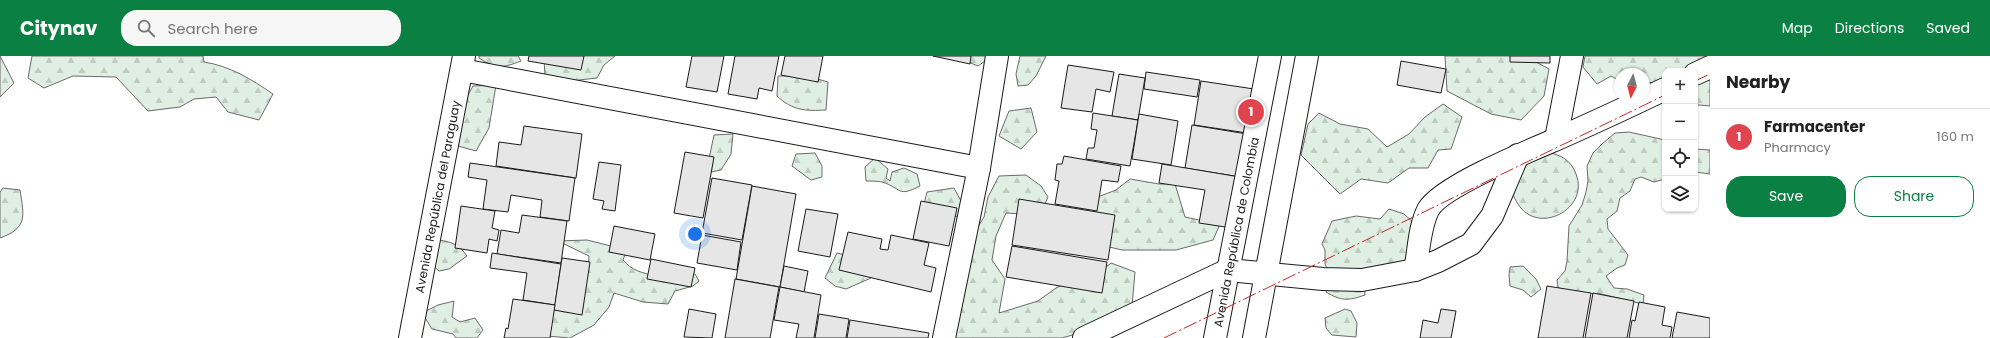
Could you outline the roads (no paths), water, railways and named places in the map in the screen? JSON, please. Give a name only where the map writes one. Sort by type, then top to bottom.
[{"type":"street","points":[[944,338],[979,168],[997,56]]},
{"type":"street","name":"Avenida República de Colombia","points":[[1215,338],[1270,56]]},
{"type":"street","points":[[1254,338],[1307,56]]},
{"type":"street","points":[[1556,139],[1572,56]]},
{"type":"street","points":[[463,63],[979,168]]},
{"type":"street","name":"Avenida República del Paraguay","points":[[410,338],[463,63]]},
{"type":"street","points":[[1698,73],[1710,67]]},
{"type":"street","points":[[1415,270],[1422,228],[1428,209],[1442,195],[1518,155],[1662,90]]},
{"type":"street","points":[[1084,338],[1228,270],[1323,279],[1362,280],[1415,270],[1471,244],[1492,216],[1518,155]]},
{"type":"place","name":"Farmacenter","points":[[1251,112]]}]
